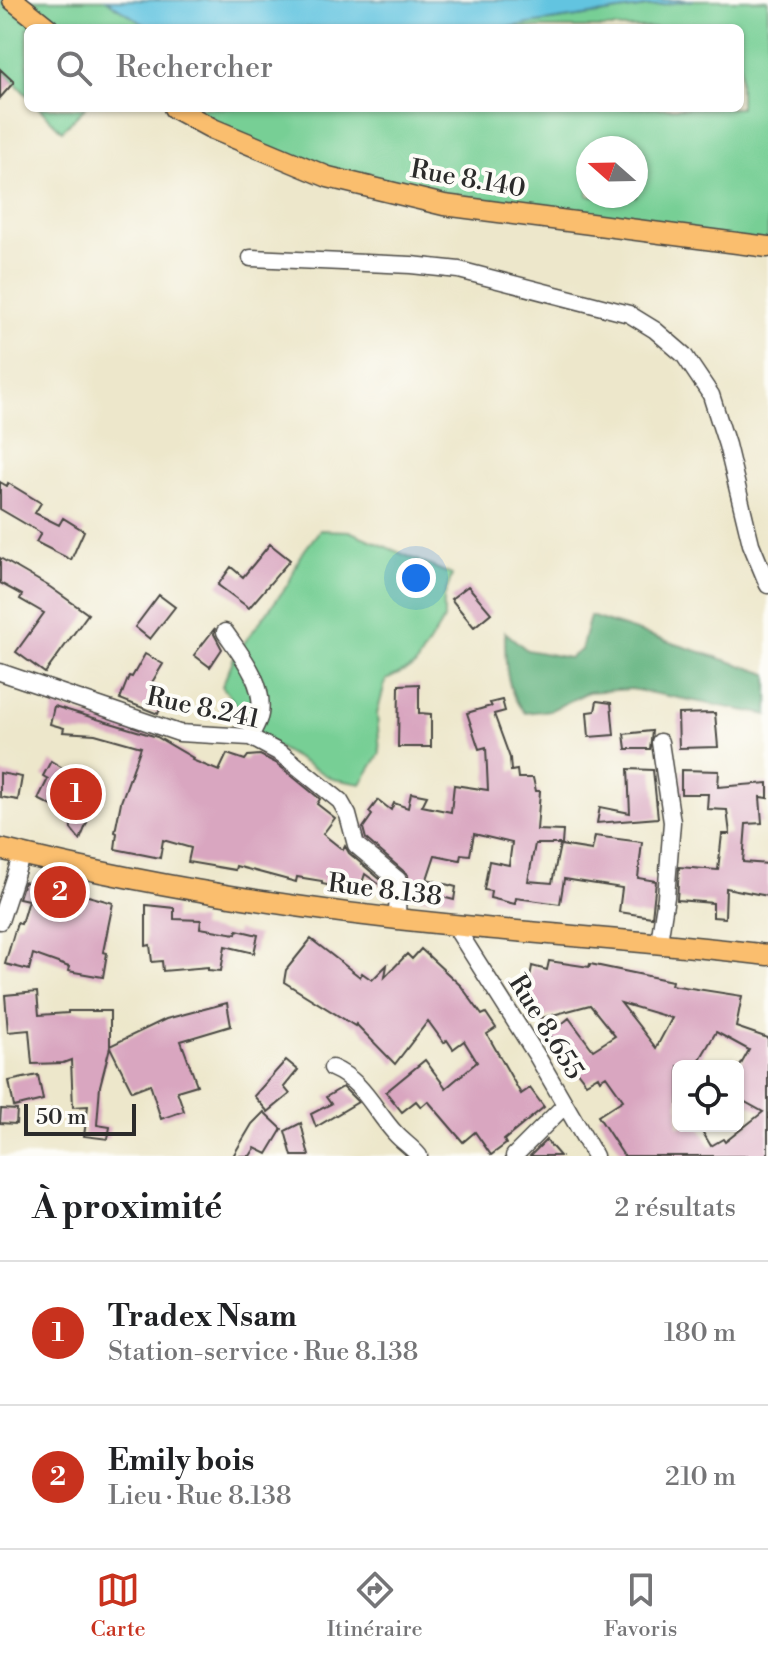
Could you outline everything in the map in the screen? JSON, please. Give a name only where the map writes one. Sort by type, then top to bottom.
[{"type":"main road","points":[[13,0],[43,24]]},
{"type":"main road","name":"Rue 8.140","points":[[181,112],[213,129],[328,177],[444,205],[768,247]]},
{"type":"main road","name":"Rue 8.138","points":[[0,849],[225,897],[454,925],[659,942],[768,955]]},
{"type":"street","points":[[251,258],[459,270],[629,314],[655,330],[684,355],[711,395],[727,445],[751,544],[768,585]]},
{"type":"street","points":[[225,632],[248,666],[261,695],[260,716],[250,737]]},
{"type":"street","name":"Rue 8.241","points":[[0,672],[179,733],[250,737],[282,754],[340,801],[348,815],[356,845],[398,880],[397,918]]},
{"type":"street","points":[[659,942],[672,822],[660,742]]},
{"type":"street","points":[[0,921],[22,854]]},
{"type":"street","name":"Rue 8.655","points":[[454,925],[595,1156]]},
{"type":"street","points":[[332,1068],[344,1073],[369,1095],[395,1133],[419,1156]]},
{"type":"street","points":[[514,1156],[565,1105]]},
{"type":"green space","points":[[0,0],[106,0],[144,24],[24,24],[24,92],[0,68]]},
{"type":"green space","points":[[694,0],[768,0],[768,247],[328,177],[183,112],[744,112],[744,24],[529,24]]},
{"type":"green space","points":[[43,112],[81,112],[62,131]]},
{"type":"green space","points":[[320,530],[349,531],[452,575],[444,598],[444,619],[415,666],[386,680],[377,714],[380,753],[361,784],[333,779],[261,738],[222,686],[235,655],[289,583],[300,556]]},
{"type":"green space","points":[[590,616],[768,674],[768,715],[631,689],[588,692],[551,710],[525,713],[510,685],[505,632],[527,650],[569,658],[581,650]]},
{"type":"water","points":[[106,0],[694,0],[529,24],[144,24]]},
{"type":"building","points":[[0,69],[14,82],[0,98]]},
{"type":"building","points":[[0,482],[7,486],[8,483],[41,503],[35,513],[59,525],[63,518],[84,531],[71,560],[36,542],[41,533],[0,509]]},
{"type":"building","points":[[270,544],[290,560],[249,608],[218,585],[231,567],[243,577]]},
{"type":"building","points":[[0,558],[88,614],[45,673],[16,652],[44,613],[20,599],[22,595],[0,583]]},
{"type":"building","points":[[468,586],[491,613],[474,627],[451,599]]},
{"type":"building","points":[[159,595],[175,607],[150,639],[135,627]]},
{"type":"building","points":[[215,628],[214,634],[222,649],[210,667],[194,655]]},
{"type":"building","points":[[145,654],[163,664],[151,684],[167,691],[158,714],[120,699],[129,676],[132,677]]},
{"type":"building","points":[[419,684],[419,713],[431,714],[431,747],[398,747],[399,685]]},
{"type":"building","points":[[502,700],[505,711],[494,714],[510,758],[511,771],[517,770],[518,778],[533,778],[536,791],[540,791],[537,830],[563,831],[562,844],[535,844],[528,881],[552,883],[560,845],[592,850],[595,836],[642,842],[638,878],[656,881],[652,917],[619,912],[622,888],[564,879],[560,904],[516,898],[515,904],[490,898],[491,891],[484,890],[489,861],[509,865],[512,843],[474,834],[470,855],[461,854],[460,860],[435,855],[427,879],[456,887],[454,900],[430,894],[429,899],[409,896],[408,875],[366,839],[363,828],[378,800],[391,810],[394,803],[408,808],[411,793],[427,796],[422,806],[451,812],[454,785],[488,790],[486,747],[479,749],[467,713],[492,707],[490,703]]},
{"type":"building","points":[[597,701],[611,703],[614,735],[589,737],[587,712],[595,711]]},
{"type":"building","points":[[54,706],[157,737],[192,760],[219,771],[227,754],[245,760],[248,756],[260,755],[276,763],[320,799],[317,804],[335,818],[323,834],[343,850],[345,846],[349,853],[387,885],[387,890],[365,874],[360,889],[349,885],[347,889],[297,877],[296,882],[236,866],[235,870],[188,862],[191,848],[163,840],[160,858],[115,849],[121,802],[141,747],[95,734],[63,732],[64,728],[50,724]]},
{"type":"building","points":[[715,713],[718,747],[679,748],[678,714]]},
{"type":"building","points":[[652,731],[650,749],[626,749],[624,734]]},
{"type":"building","points":[[51,761],[71,773],[69,775],[92,796],[94,805],[80,840],[71,829],[67,780],[54,807],[38,799],[48,779],[43,776]]},
{"type":"building","points":[[628,769],[653,770],[658,818],[597,823],[600,807],[630,813]]},
{"type":"building","points":[[681,770],[719,771],[718,787],[768,783],[768,798],[760,797],[762,823],[746,824],[743,862],[768,864],[768,896],[726,888],[725,918],[713,917],[713,903],[677,900],[679,867],[718,870],[722,834],[730,834],[727,810],[707,809],[708,794],[681,794]]},
{"type":"building","points":[[0,773],[22,777],[18,800],[0,797]]},
{"type":"building","points":[[24,882],[49,885],[113,903],[103,952],[107,953],[103,977],[68,971],[69,967],[33,954],[29,970],[5,964],[17,923],[21,924],[28,900],[19,898]]},
{"type":"building","points":[[146,905],[174,908],[174,919],[201,920],[200,928],[236,934],[237,930],[258,935],[254,953],[225,946],[221,971],[208,970],[208,967],[163,971],[162,961],[152,962],[150,945],[146,946]]},
{"type":"building","points":[[311,939],[360,977],[362,973],[372,980],[387,965],[385,977],[407,954],[412,959],[421,949],[461,986],[482,1015],[486,1013],[496,1028],[487,1034],[521,1094],[530,1088],[544,1107],[491,1155],[475,1132],[463,1142],[428,1101],[421,1107],[416,1101],[402,1112],[386,1092],[425,1060],[446,1088],[477,1062],[464,1041],[453,1049],[447,1040],[444,1043],[428,1021],[395,1064],[356,1024],[284,982],[286,970]]},
{"type":"building","points":[[549,961],[589,967],[590,964],[672,981],[671,985],[742,996],[736,1027],[768,1038],[768,1156],[624,1156],[598,1116],[623,1100],[606,1076],[600,1080],[598,1076],[586,1083],[549,1035],[569,1018],[593,1050],[615,1036],[590,1005],[538,1019],[537,1014],[531,1014],[525,983],[529,983],[532,966],[547,970]],"holes":[[[621,1003],[672,1018],[656,1048]]]},
{"type":"building","points":[[37,992],[39,1015],[110,1011],[110,1046],[166,1019],[227,1003],[231,1026],[181,1041],[197,1085],[177,1091],[184,1111],[161,1119],[150,1084],[132,1091],[110,1047],[100,1086],[97,1125],[110,1127],[108,1139],[84,1136],[88,1106],[73,1107],[71,1060],[32,1064],[29,1030],[8,1032],[5,995]]},
{"type":"building","points":[[286,1060],[298,1070],[284,1087],[290,1094],[268,1112],[254,1096]]},
{"type":"building","points":[[38,1075],[43,1100],[14,1107],[9,1081]]},
{"type":"building","points":[[343,1087],[358,1102],[316,1127],[311,1114],[331,1104],[326,1097]]},
{"type":"building","points":[[1,1109],[17,1110],[16,1124],[0,1123]]},
{"type":"building","points":[[264,1112],[282,1129],[267,1154],[255,1148],[250,1156],[233,1156],[252,1124]]},
{"type":"building","points":[[301,1123],[309,1156],[292,1156],[285,1131]]},
{"type":"building","points":[[546,1140],[560,1156],[530,1156]]},
{"type":"place","name":"Tradex Nsam","points":[[76,794]]},
{"type":"place","name":"Emily bois","points":[[60,892]]}]
